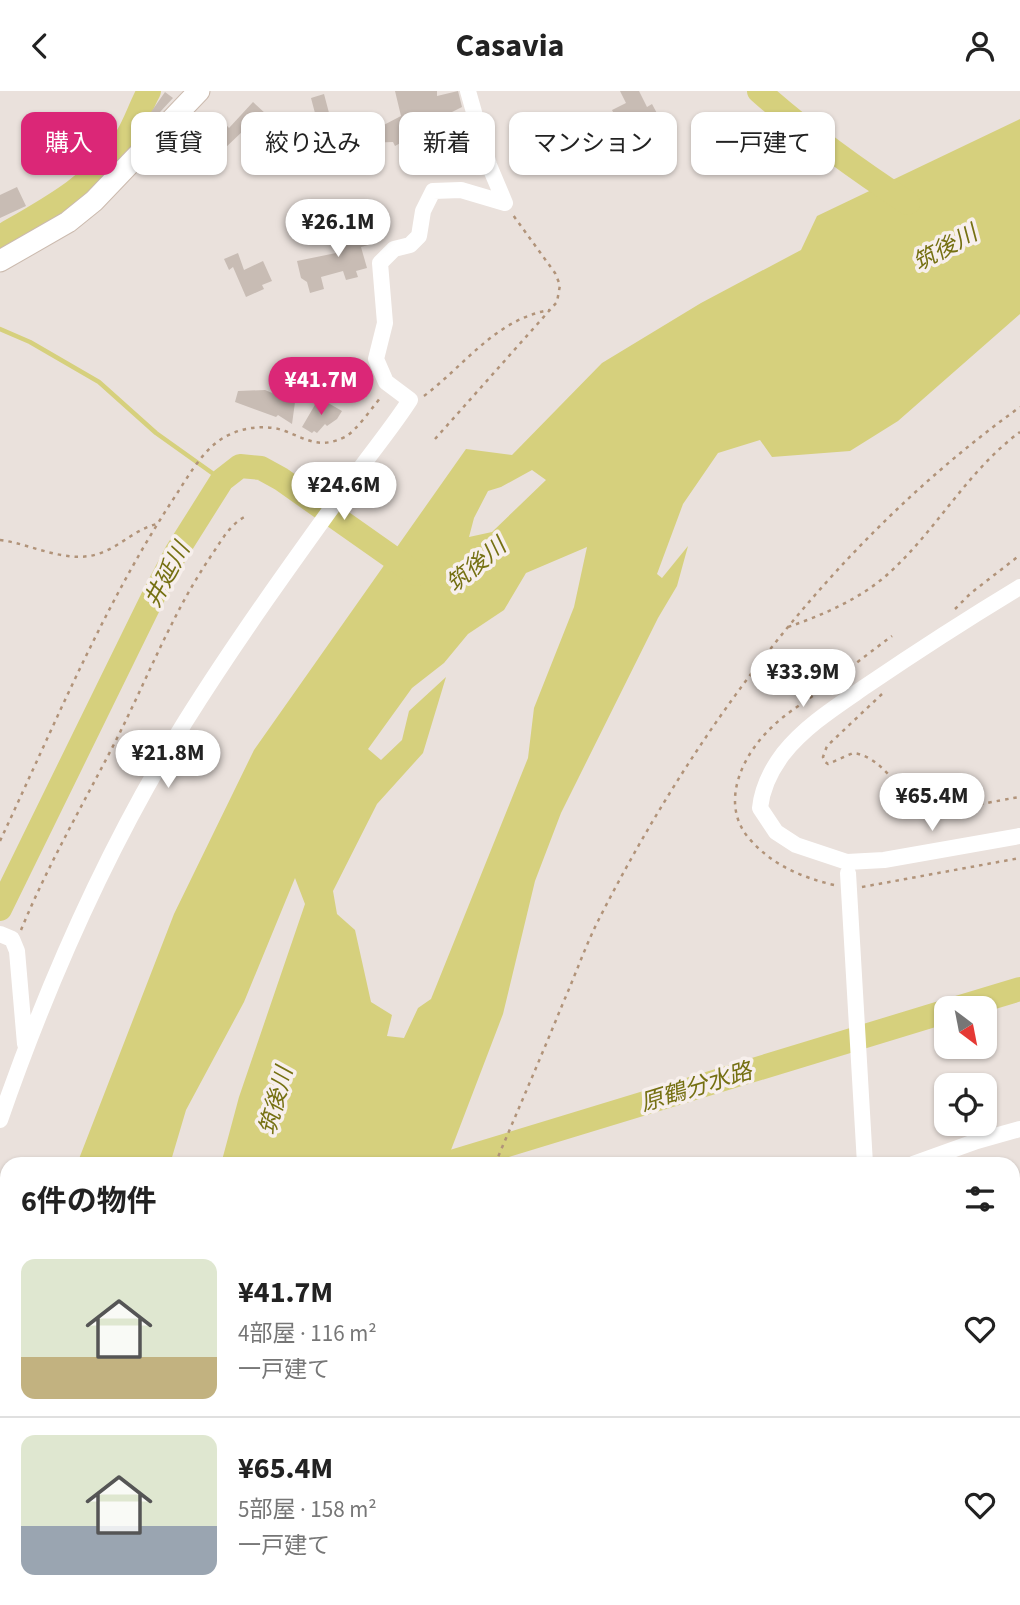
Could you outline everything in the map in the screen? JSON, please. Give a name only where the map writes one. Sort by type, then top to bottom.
[{"type":"main road","points":[[1,256],[68,222],[94,201],[199,91]]},
{"type":"street","points":[[468,91],[489,165],[505,203]]},
{"type":"street","points":[[0,1120],[26,1046],[69,944],[130,820],[184,723],[345,489],[410,400],[386,382],[376,359],[386,323],[380,263],[394,249],[410,245],[419,236],[423,211],[433,191],[461,190],[505,203]]},
{"type":"street","points":[[1020,587],[926,645],[807,729],[783,754],[762,793],[760,808],[776,832],[796,845],[847,867],[1020,836]]},
{"type":"street","points":[[847,867],[865,1157]]},
{"type":"street","points":[[9,940],[26,1046]]},
{"type":"street","points":[[933,1157],[1020,1129]]},
{"type":"path","points":[[436,439],[557,302],[560,285],[555,273],[505,203]]},
{"type":"path","points":[[410,400],[425,395],[502,329],[535,313],[549,310]]},
{"type":"path","points":[[0,841],[143,546],[206,451],[223,438],[242,430],[263,428],[284,431],[303,440],[323,444],[347,436],[391,386]]},
{"type":"path","points":[[498,1157],[598,922],[673,789],[719,719],[786,628],[833,574],[892,514],[971,442],[1020,407]]},
{"type":"path","points":[[786,628],[853,599],[887,575],[918,543],[998,448],[1020,432]]},
{"type":"path","points":[[9,940],[114,746],[174,617],[235,521],[248,515]]},
{"type":"path","points":[[0,540],[18,542],[66,557],[97,554],[143,527],[157,524]]},
{"type":"path","points":[[952,612],[971,593],[1020,555]]},
{"type":"path","points":[[833,884],[804,878],[780,866],[753,843],[738,824],[733,798],[751,753],[771,727],[892,636]]},
{"type":"path","points":[[882,694],[827,745],[824,761],[833,764],[853,753],[871,758],[920,805],[934,811],[1020,797]]},
{"type":"path","points":[[860,887],[1020,858]]},
{"type":"water","name":"筑後川","points":[[1020,119],[1020,314],[898,421],[850,451],[772,457],[760,440],[718,453],[683,504],[657,574],[662,578],[688,546],[677,586],[658,618],[561,813],[535,881],[503,1014],[451,1150],[455,1157],[223,1157],[239,1097],[305,904],[295,878],[244,1002],[186,1110],[172,1157],[80,1157],[174,914],[254,750],[466,449],[512,455],[602,363],[701,303],[801,250],[817,216]],"holes":[[[532,470],[546,480],[492,532],[469,537],[474,518],[488,491]],[[587,547],[574,607],[534,708],[528,758],[431,999],[418,1008],[404,1038],[387,1036],[392,1015],[371,1002],[355,930],[337,914],[333,891],[377,804],[423,753],[446,677],[409,711],[402,740],[381,760],[368,749],[412,688],[444,663],[468,634],[504,610],[526,573]]]},
{"type":"building","points":[[395,91],[437,91],[437,96],[458,91],[462,107],[452,112],[400,112]]},
{"type":"building","points":[[620,91],[639,91],[647,107],[652,104],[656,112],[613,112],[612,110],[626,103]]},
{"type":"building","points":[[165,92],[173,98],[160,112],[151,112]]},
{"type":"building","points":[[324,94],[329,112],[315,112],[311,98]]},
{"type":"building","points":[[253,102],[264,112],[244,112]]},
{"type":"building","points":[[241,115],[241,133],[227,146],[227,126],[229,128]]},
{"type":"building","points":[[399,117],[399,144],[395,146],[393,142],[385,142],[385,124]]},
{"type":"building","points":[[17,187],[26,206],[0,218],[0,195]]},
{"type":"building","points":[[352,229],[352,233],[372,229],[376,243],[361,247],[367,268],[356,271],[358,277],[346,280],[343,271],[321,277],[324,289],[310,293],[307,282],[301,278],[297,261],[336,253],[332,237]]},
{"type":"building","points":[[238,253],[244,270],[263,261],[272,281],[262,285],[264,289],[246,297],[233,267],[229,270],[224,259]]},
{"type":"building","points":[[265,390],[277,395],[278,392],[296,395],[292,424],[278,415],[276,417],[235,402],[238,391]]},
{"type":"building","points":[[323,400],[342,411],[337,419],[327,426],[325,424],[317,433],[312,433],[302,427],[316,403],[320,405]]},
{"type":"waterway","points":[[0,237],[68,196],[99,170],[125,140],[149,91]]},
{"type":"waterway","points":[[759,91],[832,150],[908,203]]},
{"type":"waterway","points":[[0,329],[30,342],[99,382],[156,433],[222,480]]},
{"type":"waterway","name":"井延川","points":[[0,909],[153,597],[176,553],[222,480],[240,466],[261,468],[281,479],[416,574]]},
{"type":"waterway","name":"原鶴分水路","points":[[997,996],[1020,989]]},
{"type":"waterway","name":"原鶴分水路","points":[[468,1157],[934,1015]]}]
